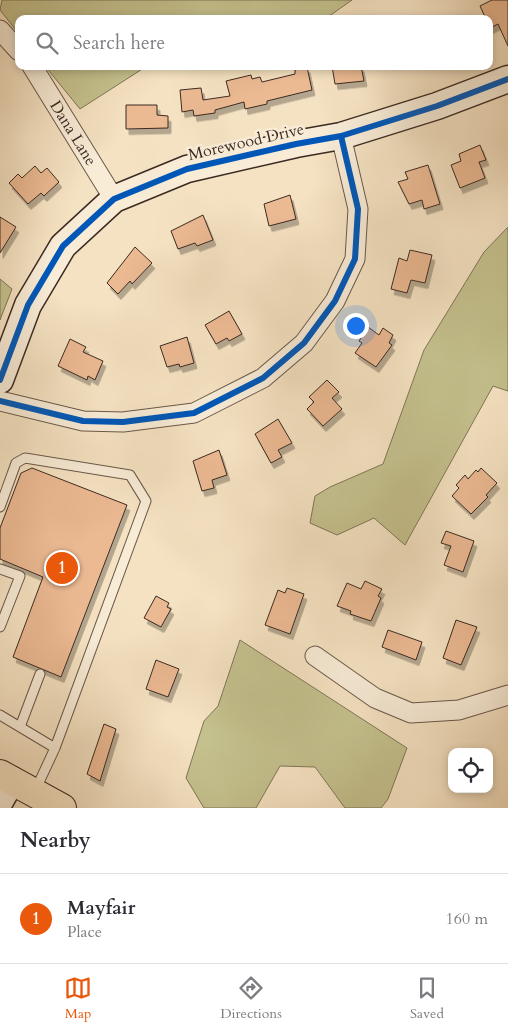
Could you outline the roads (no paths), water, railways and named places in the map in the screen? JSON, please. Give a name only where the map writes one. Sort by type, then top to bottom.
[{"type":"main road","points":[[12,787],[62,808]]},
{"type":"street","points":[[0,30],[15,47]]},
{"type":"street","name":"Dana Lane","points":[[34,70],[114,199]]},
{"type":"street","name":"Morewood Drive","points":[[0,380],[28,305],[63,246],[114,199],[186,169],[296,144],[341,136],[437,106],[508,79]]},
{"type":"street","points":[[0,401],[83,421],[123,422],[194,412],[263,378],[304,343],[336,301],[355,259],[358,209],[341,136]]},
{"type":"street","points":[[315,656],[375,698],[411,713],[459,710],[508,695]]},
{"type":"lane","points":[[0,507],[16,463],[25,458],[130,475],[146,501],[55,748],[12,787]]},
{"type":"lane","points":[[0,569],[20,576],[0,627]]},
{"type":"lane","points":[[20,727],[40,674]]},
{"type":"lane","points":[[0,715],[55,748]]},
{"type":"place","name":"Mayfair","points":[[62,568]]}]
